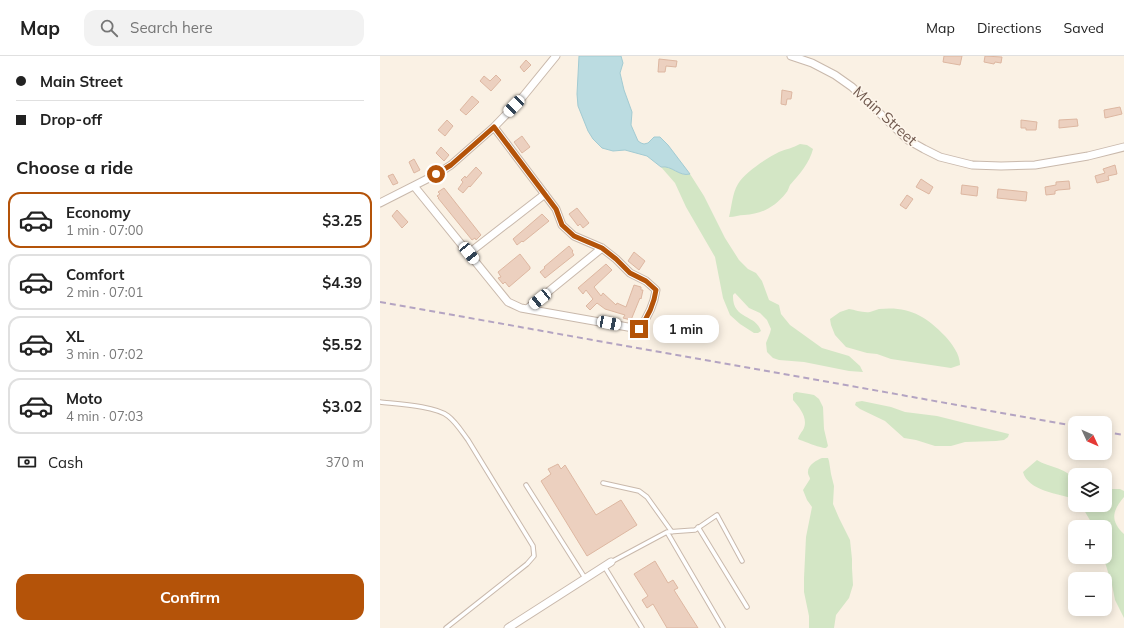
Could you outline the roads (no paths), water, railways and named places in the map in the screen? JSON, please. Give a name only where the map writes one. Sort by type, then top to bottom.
[{"type":"street","points":[[380,203],[451,165],[494,127],[521,99],[556,56]]},
{"type":"street","name":"Main Street","points":[[791,56],[812,63],[835,74],[861,95],[908,140],[940,157],[972,165],[1035,165],[1088,156],[1124,147]]},
{"type":"street","points":[[414,186],[508,302],[521,308],[639,329],[647,319],[655,299],[656,290],[646,281],[630,273],[602,248],[574,236],[562,225],[556,209],[494,127]]},
{"type":"street","points":[[469,253],[545,194]]},
{"type":"street","points":[[528,309],[602,248]]},
{"type":"street","points":[[508,628],[607,564]]},
{"type":"lane","points":[[380,402],[433,410],[448,415],[468,440],[533,546],[534,556],[527,564],[446,628]]},
{"type":"lane","points":[[603,483],[640,491],[647,497],[672,532]]},
{"type":"lane","points":[[526,485],[585,578]]},
{"type":"lane","points":[[642,628],[607,564],[667,532],[695,530],[717,515],[742,560]]},
{"type":"lane","points":[[698,528],[748,607]]},
{"type":"lane","points":[[667,532],[723,628]]},
{"type":"water","points":[[579,56],[621,56],[623,63],[620,73],[632,112],[631,125],[638,141],[644,144],[648,143],[654,137],[660,137],[690,174],[682,174],[669,168],[661,167],[647,156],[625,150],[613,151],[602,148],[593,139],[588,131],[578,106],[577,94]]},
{"type":"railway","points":[[380,302],[1068,425]]},
{"type":"railway","points":[[1112,433],[1124,435]]}]
